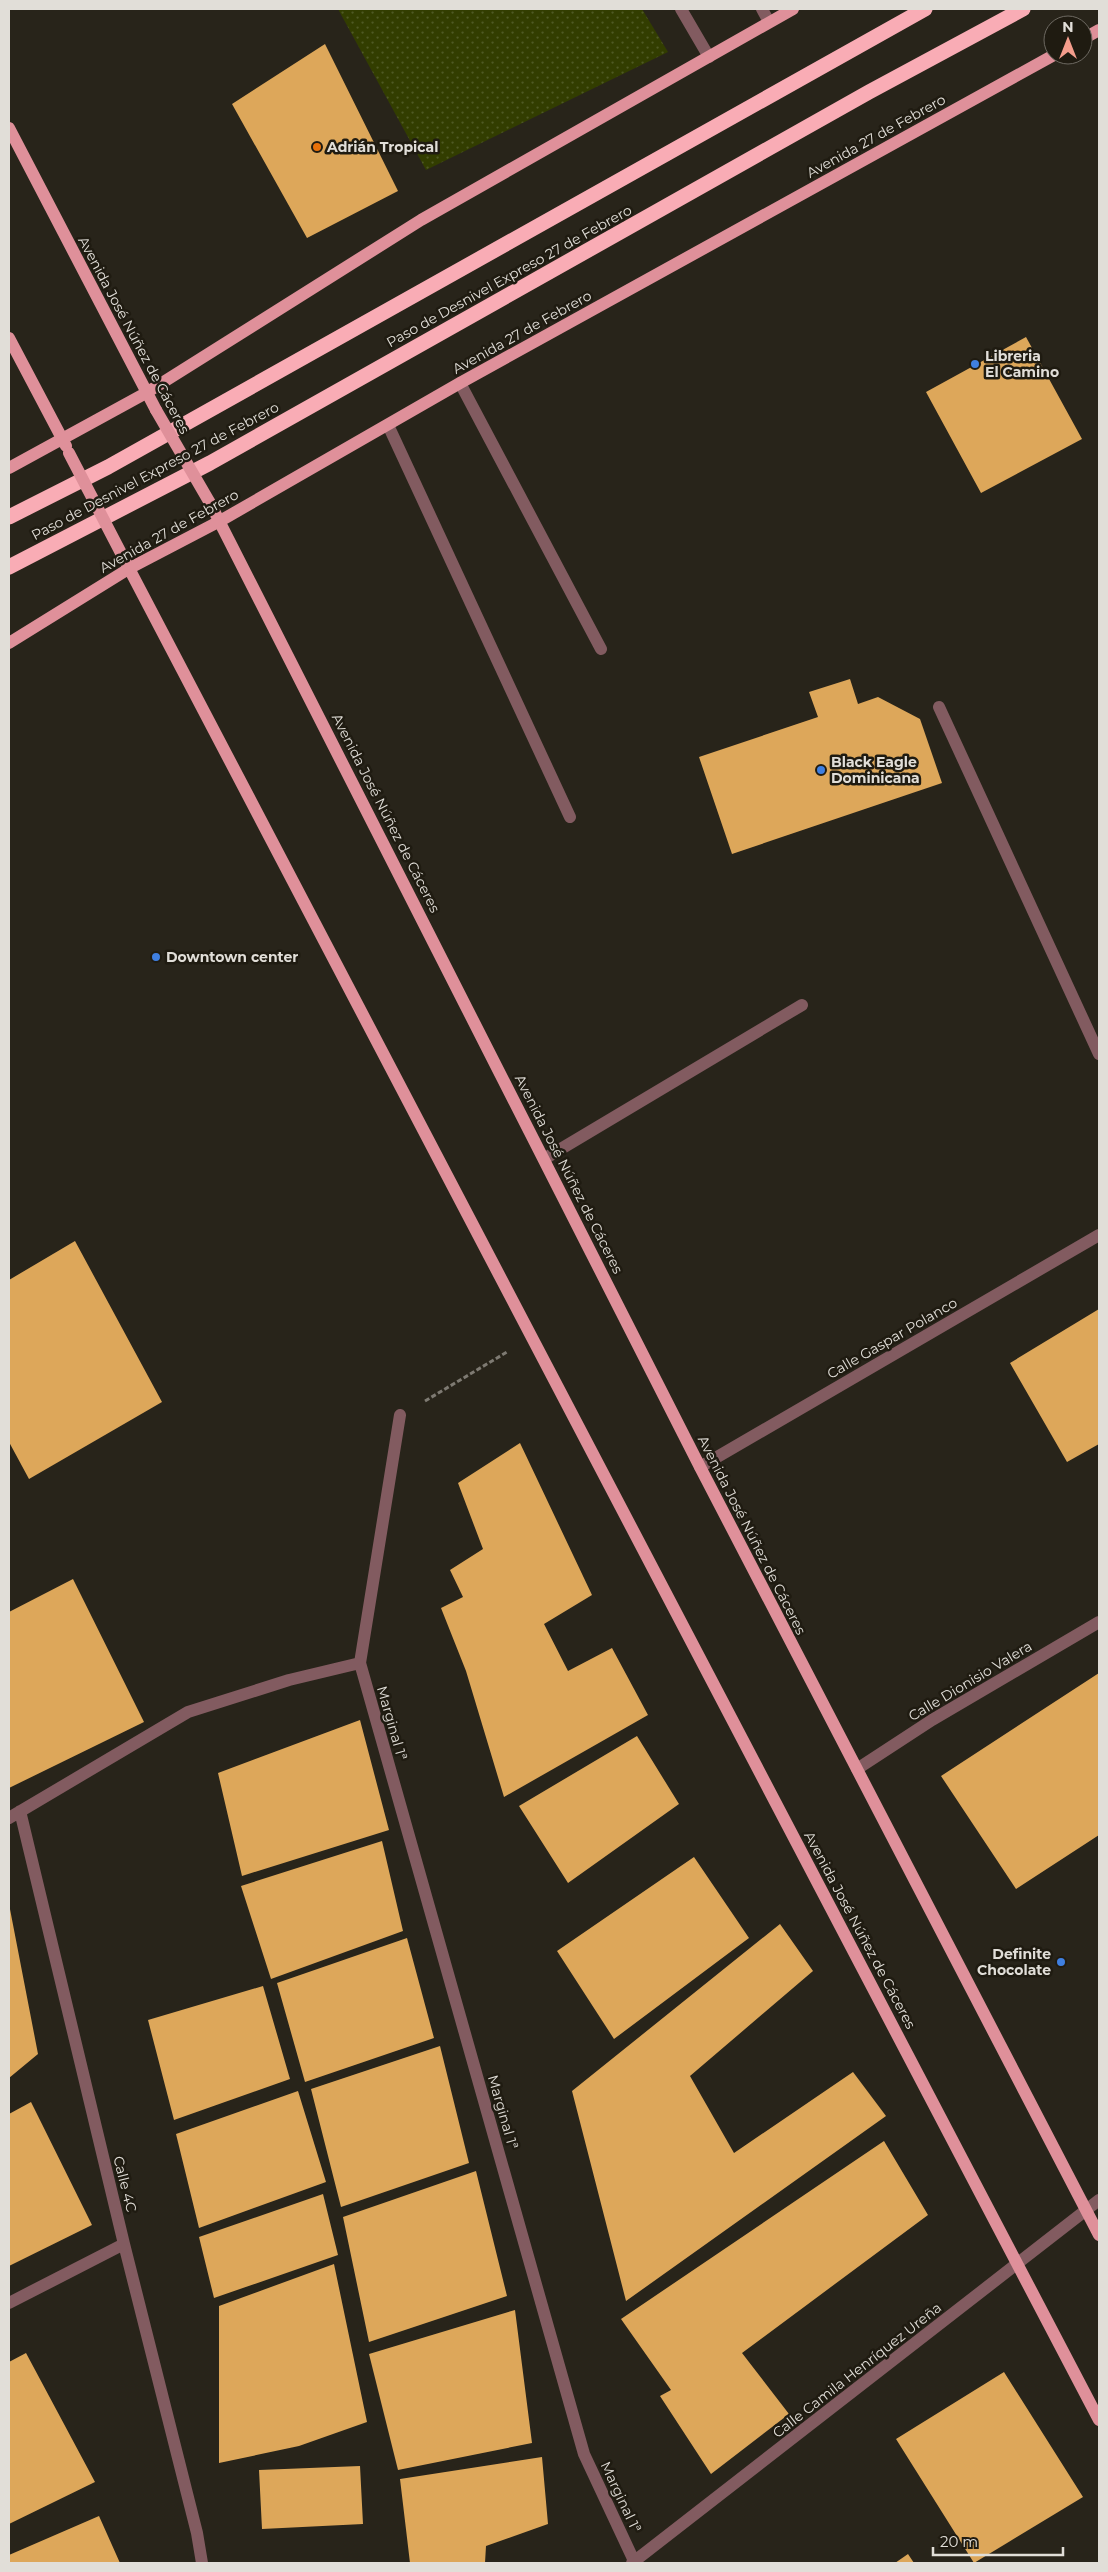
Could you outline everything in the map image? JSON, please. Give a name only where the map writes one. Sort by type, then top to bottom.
[{"type":"highway","name":"Paso de Desnivel Expreso 27 de Febrero","points":[[9,517],[108,467],[925,9]]},
{"type":"highway","name":"Paso de Desnivel Expreso 27 de Febrero","points":[[9,567],[210,463],[868,92],[1024,9]]},
{"type":"main road","points":[[9,468],[146,393],[421,220],[793,9]]},
{"type":"main road","name":"Avenida 27 de Febrero","points":[[9,643],[130,568],[220,521],[460,383],[1043,61]]},
{"type":"main road","name":"Avenida José Núñez de Cáceres","points":[[9,128],[146,393],[220,521],[700,1467],[1099,2235]]},
{"type":"main road","name":"Avenida José Núñez de Cáceres","points":[[9,338],[1099,2420]]},
{"type":"street","points":[[681,9],[709,57]]},
{"type":"street","points":[[762,9],[769,22]]},
{"type":"street","points":[[460,383],[601,649]]},
{"type":"street","points":[[388,425],[570,817]]},
{"type":"street","points":[[939,707],[1099,1054]]},
{"type":"street","points":[[544,1159],[802,1005]]},
{"type":"street","name":"Calle Gaspar Polanco","points":[[700,1467],[1099,1235]]},
{"type":"street","points":[[14,1815],[188,1712],[289,1680],[360,1663],[400,1415]]},
{"type":"street","name":"Calle Dionisio Valera","points":[[857,1770],[932,1720],[1099,1622]]},
{"type":"street","name":"Marginal 1ª","points":[[360,1663],[584,2454],[634,2562]]},
{"type":"street","name":"Calle 4C","points":[[14,1815],[197,2533],[202,2563]]},
{"type":"street","name":"Calle Camila Henríquez Ureña","points":[[634,2562],[1018,2265],[1099,2200]]},
{"type":"street","points":[[9,2303],[124,2244]]},
{"type":"path","points":[[400,1415],[532,1337]]},
{"type":"green space","points":[[338,9],[642,9],[668,52],[426,170]]},
{"type":"building","name":"Adrián Tropical","points":[[325,44],[398,191],[307,238],[232,104]]},
{"type":"building","points":[[1026,337],[1082,439],[981,493],[926,392]]},
{"type":"building","name":"Black Eagle Dominicana","points":[[850,679],[858,704],[878,697],[920,719],[942,783],[732,854],[699,757],[818,717],[809,692]]},
{"type":"building","points":[[75,1241],[162,1402],[29,1479],[9,1442],[9,1280]]},
{"type":"building","points":[[1099,1309],[1099,1444],[1067,1462],[1010,1363]]},
{"type":"building","points":[[520,1443],[592,1595],[544,1624],[568,1671],[612,1648],[648,1715],[504,1797],[466,1671],[441,1608],[463,1597],[450,1570],[483,1549],[458,1483]]},
{"type":"building","points":[[73,1579],[144,1722],[9,1788],[9,1612]]},
{"type":"building","points":[[1099,1673],[1099,1835],[1016,1889],[941,1776]]},
{"type":"building","points":[[360,1720],[389,1830],[242,1876],[218,1773]]},
{"type":"building","points":[[637,1736],[679,1804],[568,1883],[519,1806]]},
{"type":"building","points":[[382,1841],[403,1931],[271,1979],[241,1886]]},
{"type":"building","points":[[694,1857],[749,1938],[614,2039],[557,1951]]},
{"type":"building","points":[[9,1904],[38,2054],[9,2078]]},
{"type":"building","points":[[780,1924],[813,1971],[690,2076],[734,2153],[853,2072],[886,2116],[626,2301],[572,2091]]},
{"type":"building","points":[[407,1938],[434,2038],[305,2082],[277,1983]]},
{"type":"building","points":[[263,1986],[290,2079],[174,2120],[148,2020]]},
{"type":"building","points":[[440,2046],[469,2163],[341,2207],[311,2089]]},
{"type":"building","points":[[298,2091],[326,2182],[199,2228],[176,2134]]},
{"type":"building","points":[[31,2102],[92,2225],[9,2266],[9,2114]]},
{"type":"building","points":[[884,2141],[928,2215],[742,2353],[789,2414],[711,2474],[660,2396],[671,2390],[621,2319]]},
{"type":"building","points":[[476,2171],[507,2296],[369,2342],[343,2217]]},
{"type":"building","points":[[323,2194],[338,2255],[214,2298],[199,2237]]},
{"type":"building","points":[[334,2264],[367,2422],[299,2446],[219,2463],[219,2306]]},
{"type":"building","points":[[515,2310],[532,2443],[398,2470],[369,2354]]},
{"type":"building","points":[[26,2353],[95,2482],[9,2524],[9,2362]]},
{"type":"building","points":[[1004,2372],[1083,2497],[974,2563],[896,2439]]},
{"type":"building","points":[[542,2457],[548,2524],[486,2546],[485,2563],[410,2563],[400,2479]]},
{"type":"building","points":[[360,2466],[363,2524],[262,2529],[259,2470]]},
{"type":"building","points":[[99,2516],[120,2563],[9,2563],[9,2555]]},
{"type":"building","points":[[908,2554],[914,2563],[895,2563]]},
{"type":"place","name":"Adrián Tropical","points":[[317,147]]},
{"type":"place","name":"Libreria El Camino","points":[[975,364]]},
{"type":"place","name":"Black Eagle Dominicana","points":[[821,770]]},
{"type":"place","name":"Downtown center","points":[[156,957]]},
{"type":"place","name":"Definite Chocolate","points":[[1061,1962]]}]
